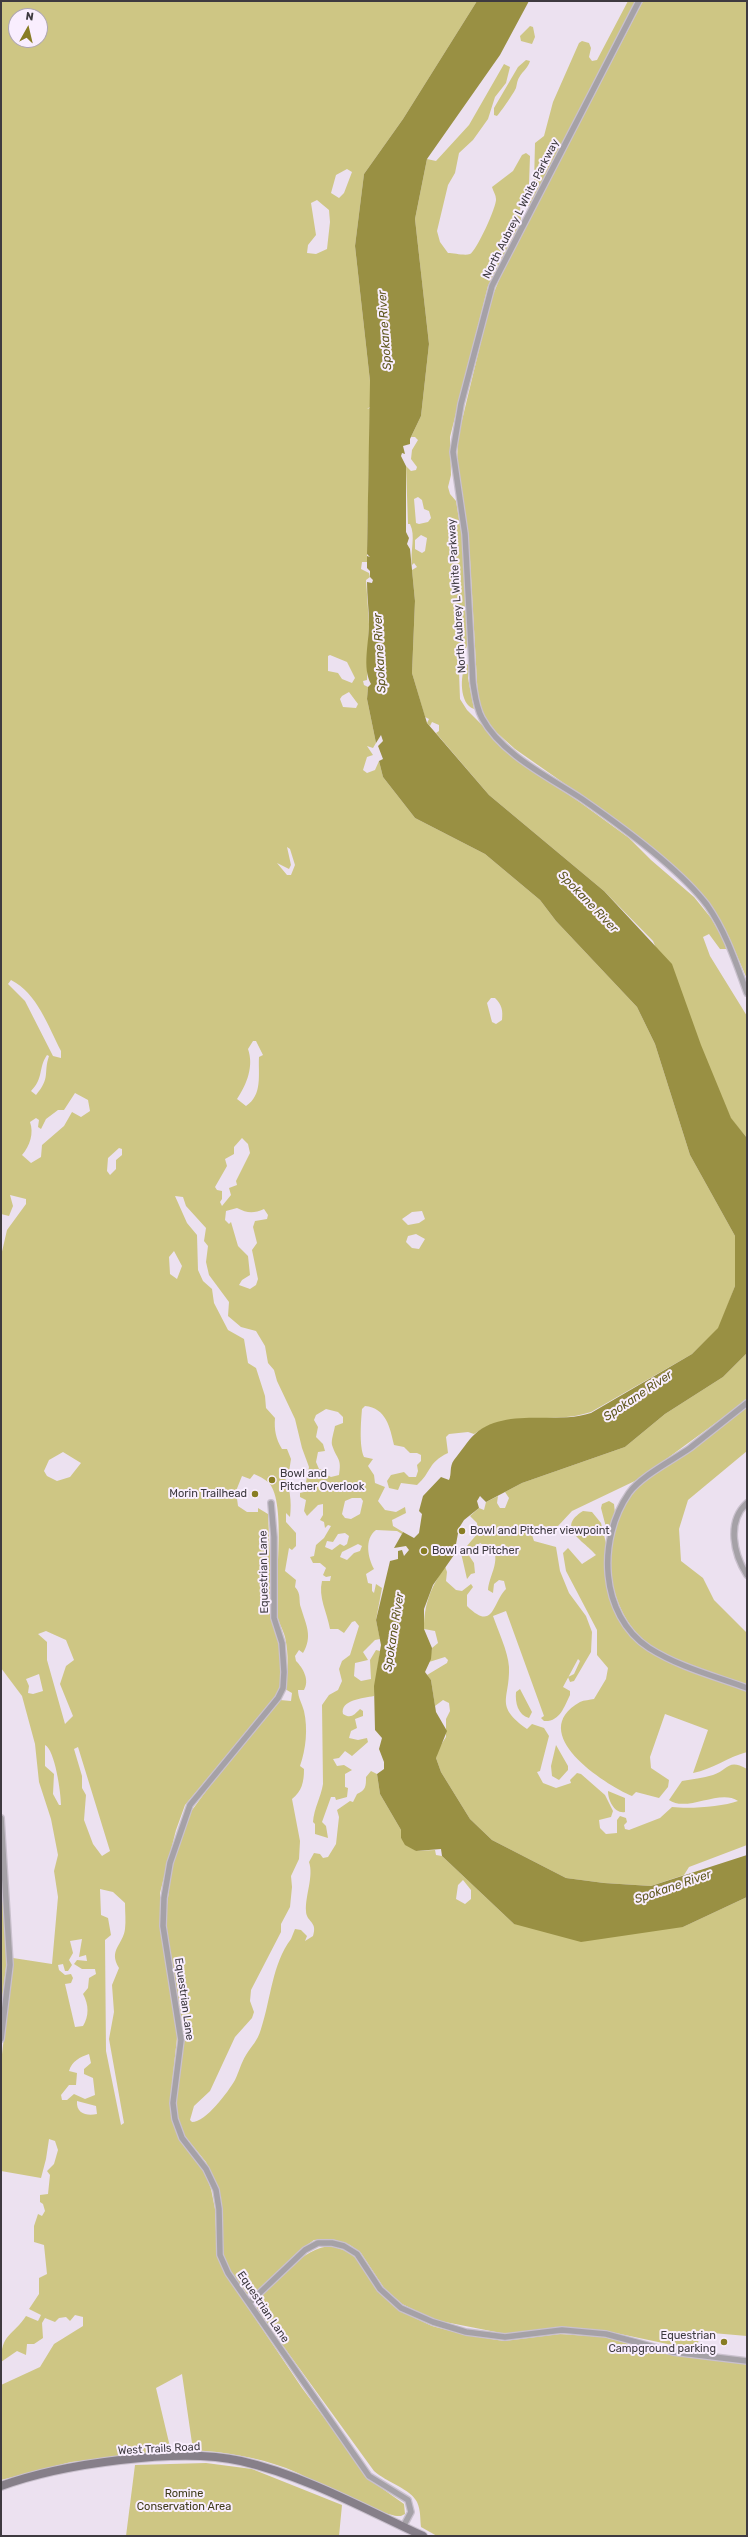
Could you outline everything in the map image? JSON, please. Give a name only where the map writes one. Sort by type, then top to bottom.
[{"type":"main road","name":"West Trails Road","points":[[1,2486],[55,2471],[93,2464],[183,2456],[239,2460],[292,2477],[423,2536]]},
{"type":"street","name":"North Aubrey L White Parkway","points":[[639,1],[492,286],[461,404],[453,452],[465,534],[473,683],[475,701],[482,718],[495,735],[540,772],[638,840],[706,905],[726,936],[747,993]]},
{"type":"street","points":[[747,1403],[630,1492],[615,1522],[608,1542],[607,1558],[608,1573],[615,1601],[628,1628],[648,1646],[683,1665],[747,1688]]},
{"type":"street","name":"Equestrian Lane","points":[[271,1502],[274,1537],[274,1618],[282,1643],[284,1672],[283,1688],[278,1698],[190,1805],[170,1863],[164,1898],[163,1926],[181,2040],[173,2103],[175,2119],[182,2138],[206,2169],[216,2190],[219,2209],[220,2255],[228,2273],[304,2385],[369,2476],[408,2500],[411,2512],[403,2527]]},
{"type":"street","points":[[747,1504],[737,1519],[734,1537],[736,1556],[747,1575]]},
{"type":"street","points":[[1,1818],[10,1965],[1,2039]]},
{"type":"street","points":[[249,2303],[305,2250],[318,2242],[332,2243],[344,2246],[357,2254],[380,2290],[401,2308],[433,2322],[466,2332],[505,2337],[562,2330],[606,2334],[673,2352],[747,2361]]},
{"type":"green space","points":[[1,1],[477,1],[403,119],[364,174],[355,246],[370,381],[370,407],[367,409],[370,408],[367,562],[362,562],[361,569],[369,573],[370,577],[366,580],[369,624],[367,680],[363,681],[364,685],[368,687],[367,699],[376,743],[373,748],[367,746],[373,755],[367,757],[363,770],[367,773],[375,770],[379,761],[383,777],[415,818],[485,854],[540,900],[556,921],[637,1007],[655,1044],[690,1155],[735,1236],[735,1286],[719,1328],[692,1354],[591,1412],[576,1416],[516,1419],[487,1426],[474,1434],[468,1432],[449,1434],[446,1437],[448,1453],[436,1460],[417,1485],[401,1483],[398,1490],[389,1488],[387,1481],[391,1475],[404,1472],[409,1477],[416,1477],[418,1471],[417,1465],[421,1461],[421,1455],[417,1453],[410,1453],[404,1447],[394,1445],[389,1425],[378,1410],[365,1406],[362,1409],[362,1452],[364,1457],[373,1459],[368,1466],[374,1475],[375,1483],[385,1487],[378,1501],[385,1510],[396,1512],[405,1507],[406,1513],[392,1520],[393,1526],[403,1532],[402,1534],[397,1531],[376,1530],[370,1538],[368,1549],[370,1560],[374,1569],[366,1574],[368,1583],[372,1584],[372,1591],[374,1593],[376,1584],[382,1588],[376,1620],[380,1639],[375,1640],[363,1652],[368,1660],[355,1663],[354,1676],[361,1681],[371,1679],[370,1660],[376,1650],[380,1651],[374,1696],[353,1700],[343,1709],[343,1714],[348,1716],[354,1715],[360,1709],[363,1711],[363,1716],[355,1719],[357,1728],[351,1731],[349,1738],[358,1740],[367,1738],[368,1742],[352,1756],[345,1751],[339,1758],[333,1759],[337,1766],[344,1765],[352,1770],[345,1774],[345,1787],[348,1788],[347,1797],[336,1800],[335,1797],[331,1797],[322,1822],[326,1826],[328,1838],[315,1834],[315,1824],[313,1822],[323,1784],[322,1705],[329,1695],[338,1690],[342,1681],[339,1669],[342,1661],[350,1655],[359,1626],[355,1621],[352,1622],[344,1633],[338,1629],[330,1629],[322,1599],[321,1587],[322,1581],[330,1581],[331,1576],[326,1577],[323,1575],[326,1568],[320,1563],[313,1563],[310,1557],[314,1556],[316,1545],[324,1538],[331,1526],[328,1525],[325,1528],[324,1522],[320,1520],[323,1515],[323,1504],[318,1505],[307,1516],[304,1511],[306,1500],[300,1497],[300,1493],[308,1491],[309,1484],[306,1482],[309,1467],[302,1448],[295,1419],[277,1381],[274,1370],[268,1363],[265,1346],[256,1331],[241,1327],[228,1316],[229,1302],[209,1275],[206,1262],[208,1246],[204,1241],[206,1228],[186,1206],[183,1197],[175,1196],[187,1223],[197,1235],[198,1270],[203,1281],[212,1289],[214,1303],[228,1330],[244,1339],[248,1363],[256,1368],[265,1396],[266,1408],[275,1418],[275,1430],[278,1442],[282,1449],[287,1449],[291,1459],[289,1472],[284,1469],[282,1473],[289,1488],[291,1505],[290,1517],[286,1513],[286,1522],[296,1533],[296,1546],[292,1550],[289,1548],[285,1571],[296,1580],[295,1587],[299,1595],[300,1605],[308,1630],[308,1641],[303,1653],[299,1650],[295,1656],[296,1661],[301,1667],[306,1678],[306,1686],[304,1690],[298,1690],[298,1693],[304,1711],[306,1732],[304,1753],[300,1766],[304,1769],[304,1778],[298,1793],[292,1799],[300,1841],[299,1859],[291,1876],[292,1887],[290,1907],[281,1924],[281,1932],[251,1990],[250,2001],[254,2012],[252,2018],[235,2037],[210,2091],[194,2106],[190,2120],[192,2122],[198,2121],[210,2112],[222,2099],[235,2080],[244,2058],[259,2033],[280,1959],[295,1929],[301,1930],[307,1936],[305,1941],[313,1936],[314,1927],[306,1911],[310,1880],[309,1862],[314,1853],[320,1854],[323,1858],[328,1857],[336,1844],[339,1817],[337,1810],[350,1801],[353,1802],[357,1794],[364,1789],[366,1785],[366,1777],[371,1771],[377,1774],[380,1794],[401,1830],[401,1838],[416,1851],[435,1850],[436,1855],[442,1856],[514,1924],[683,1927],[747,1897],[747,2336],[701,2332],[696,2350],[606,2331],[562,2327],[506,2334],[435,2320],[402,2304],[384,2288],[361,2253],[350,2245],[332,2239],[314,2240],[303,2248],[253,2295],[246,2294],[231,2274],[222,2254],[217,2187],[206,2162],[184,2135],[177,2115],[176,2096],[184,2034],[165,1920],[172,1867],[187,1817],[226,1764],[280,1700],[291,1701],[292,1693],[285,1689],[288,1663],[287,1650],[284,1634],[277,1614],[279,1526],[274,1493],[266,1480],[254,1474],[250,1479],[242,1476],[236,1491],[238,1506],[247,1512],[258,1512],[258,1508],[268,1514],[272,1599],[281,1644],[282,1684],[275,1698],[185,1805],[176,1830],[160,1893],[160,1923],[178,2029],[170,2102],[173,2119],[180,2140],[204,2170],[211,2189],[215,2209],[217,2254],[226,2275],[302,2388],[363,2470],[373,2482],[404,2504],[405,2514],[401,2516],[378,2511],[275,2464],[217,2452],[193,2450],[182,2374],[156,2388],[171,2451],[71,2462],[1,2480],[1,2385],[40,2367],[54,2344],[83,2326],[83,2317],[75,2315],[70,2321],[66,2317],[59,2318],[55,2322],[45,2318],[42,2323],[43,2338],[34,2344],[27,2344],[26,2355],[17,2351],[1,2362],[5,2340],[26,2316],[38,2321],[41,2315],[29,2309],[39,2294],[39,2278],[47,2274],[44,2245],[34,2242],[34,2226],[38,2214],[42,2216],[45,2211],[43,2204],[40,2202],[40,2195],[48,2194],[50,2175],[47,2171],[54,2164],[58,2150],[55,2141],[49,2139],[41,2178],[1,2171],[1,2063],[13,1958],[52,1964],[58,1897],[54,1871],[58,1855],[51,1819],[39,1782],[35,1744],[22,1696],[1,1668],[1,1256],[7,1230],[26,1204],[26,1199],[10,1195],[13,1206],[9,1216],[1,1214]],"holes":[[[347,169],[352,172],[344,193],[339,198],[331,193],[336,175]],[[317,200],[329,210],[330,222],[327,249],[316,254],[307,253],[308,245],[316,235],[311,203]],[[330,655],[347,662],[355,678],[352,683],[342,679],[338,673],[328,671],[328,656]],[[349,692],[358,704],[356,708],[343,707],[340,699]],[[287,847],[290,849],[295,865],[291,875],[287,875],[277,863],[289,869],[291,865]],[[11,980],[28,993],[41,1011],[61,1051],[61,1058],[53,1056],[25,1001],[8,984]],[[491,998],[495,998],[501,1005],[502,1010],[502,1020],[496,1024],[492,1022],[487,1003]],[[253,1041],[256,1041],[263,1055],[259,1057],[259,1077],[257,1090],[255,1096],[246,1106],[237,1099],[244,1087],[250,1068],[248,1049]],[[47,1055],[49,1056],[44,1084],[36,1095],[31,1091],[38,1082]],[[75,1093],[88,1100],[90,1111],[81,1117],[72,1112],[64,1126],[42,1145],[41,1157],[31,1163],[22,1155],[27,1148],[32,1131],[30,1122],[36,1118],[39,1120],[38,1127],[41,1129],[46,1119],[58,1110],[64,1110]],[[242,1138],[248,1144],[250,1153],[236,1181],[237,1185],[229,1188],[231,1195],[222,1206],[220,1202],[222,1199],[222,1191],[217,1190],[215,1187],[227,1166],[225,1159],[234,1154],[234,1147]],[[119,1148],[122,1149],[122,1155],[116,1160],[116,1169],[110,1175],[107,1171],[108,1158]],[[237,1208],[250,1212],[257,1212],[264,1209],[268,1215],[267,1219],[255,1221],[253,1227],[257,1243],[252,1250],[258,1279],[256,1285],[250,1289],[239,1285],[242,1280],[250,1275],[248,1256],[238,1246],[231,1222],[229,1224],[225,1220],[226,1211]],[[422,1211],[425,1219],[419,1223],[408,1225],[402,1219],[412,1212]],[[416,1234],[425,1239],[419,1249],[412,1248],[406,1242],[408,1236]],[[174,1251],[182,1266],[177,1279],[170,1274],[169,1257]],[[326,1409],[338,1412],[343,1417],[343,1423],[335,1426],[332,1441],[332,1445],[340,1465],[339,1475],[331,1477],[325,1474],[327,1471],[319,1469],[316,1462],[318,1452],[325,1451],[323,1444],[316,1437],[318,1427],[314,1420],[316,1415]],[[63,1452],[81,1463],[70,1477],[57,1481],[47,1476],[44,1471],[49,1460]],[[352,1498],[361,1498],[363,1501],[360,1514],[351,1519],[345,1518],[342,1514],[345,1501]],[[345,1533],[349,1536],[347,1544],[344,1546],[340,1544],[332,1550],[325,1547],[327,1541],[333,1542],[338,1534]],[[358,1544],[362,1546],[360,1551],[354,1553],[347,1560],[340,1557],[342,1552]],[[46,1631],[66,1640],[74,1660],[66,1666],[60,1684],[73,1716],[65,1724],[47,1660],[47,1642],[38,1634]],[[39,1674],[43,1691],[33,1694],[28,1693],[29,1686],[26,1679]],[[45,1745],[52,1755],[57,1772],[61,1805],[59,1805],[53,1794],[54,1774],[45,1766]],[[78,1747],[110,1851],[102,1856],[93,1844],[84,1820],[86,1795],[82,1788],[82,1776],[74,1749]],[[463,1880],[471,1890],[471,1899],[465,1904],[456,1899],[458,1885]],[[100,1889],[113,1892],[125,1903],[124,1935],[117,1948],[115,1957],[119,1968],[112,1985],[114,2012],[109,2039],[124,2123],[121,2125],[106,2051],[105,1940],[111,1935],[108,1918],[101,1915]],[[82,1939],[79,1957],[86,1955],[87,1961],[77,1960],[74,1964],[82,1969],[95,1969],[96,1974],[89,1978],[88,1988],[83,1994],[87,2006],[87,2014],[83,2026],[75,2027],[65,1984],[71,1983],[73,1978],[71,1974],[65,1975],[59,1970],[58,1965],[63,1964],[65,1971],[68,1971],[72,1965],[69,1960],[73,1953],[70,1941]],[[89,2054],[91,2063],[84,2069],[84,2074],[93,2078],[95,2095],[85,2099],[74,2094],[67,2100],[62,2100],[61,2095],[69,2085],[76,2085],[77,2073],[69,2071],[72,2065],[82,2057]],[[77,2101],[96,2106],[97,2114],[90,2115],[78,2109]]]},
{"type":"green space","points":[[628,1],[636,1],[532,205],[528,206],[534,184],[535,143],[544,136],[553,102],[579,43],[582,41],[589,43],[591,48],[589,57],[592,61],[597,60]]},
{"type":"green space","points":[[643,1],[747,1],[747,979],[729,937],[708,903],[618,821],[515,749],[495,731],[484,716],[478,699],[470,559],[457,465],[458,437],[491,300],[501,275]]},
{"type":"green space","points":[[530,26],[533,27],[535,37],[532,44],[521,41],[520,36]]},
{"type":"green space","points":[[526,60],[530,61],[517,82],[515,91],[499,114],[497,116],[494,115],[494,108],[518,67]]},
{"type":"green space","points":[[504,64],[510,67],[506,83],[495,97],[488,119],[473,140],[459,153],[455,173],[448,185],[437,231],[440,242],[448,253],[462,255],[470,254],[477,246],[493,210],[496,196],[492,187],[513,171],[522,155],[526,153],[530,156],[529,184],[520,206],[521,222],[488,286],[450,437],[451,475],[448,487],[450,494],[456,501],[462,537],[468,642],[459,672],[460,699],[467,710],[516,759],[629,838],[651,860],[694,897],[711,918],[725,942],[726,949],[720,949],[709,934],[703,937],[710,956],[747,1016],[747,1138],[731,1119],[653,941],[604,891],[489,795],[436,733],[439,731],[439,725],[432,722],[430,726],[427,723],[429,719],[425,717],[412,673],[415,601],[412,570],[417,567],[414,563],[412,565],[413,534],[410,524],[408,524],[406,466],[411,471],[416,470],[417,467],[411,459],[412,450],[418,440],[415,437],[411,437],[421,416],[429,344],[415,219],[427,159],[436,161],[469,125]],"holes":[[[418,497],[422,500],[424,509],[429,511],[431,518],[428,522],[419,524],[416,523],[414,499]],[[421,535],[427,538],[425,551],[422,553],[415,549],[415,540]]]},
{"type":"green space","points":[[466,664],[469,665],[468,678],[474,709],[469,706],[463,695],[462,682]]},
{"type":"green space","points":[[747,1353],[747,1400],[639,1479],[572,1511],[558,1526],[538,1527],[531,1532],[534,1541],[556,1547],[560,1571],[569,1593],[586,1616],[592,1632],[591,1652],[574,1681],[570,1682],[568,1677],[563,1687],[570,1691],[570,1695],[561,1713],[554,1719],[544,1721],[541,1718],[544,1716],[506,1611],[493,1616],[505,1648],[509,1667],[506,1695],[507,1708],[510,1714],[527,1729],[532,1724],[544,1728],[549,1736],[540,1771],[537,1772],[543,1783],[556,1788],[571,1783],[570,1780],[577,1773],[581,1774],[605,1795],[613,1811],[611,1817],[599,1820],[600,1828],[606,1834],[617,1833],[617,1820],[620,1816],[626,1818],[627,1822],[624,1825],[625,1829],[629,1830],[660,1818],[672,1807],[705,1807],[723,1805],[738,1801],[731,1798],[722,1797],[685,1804],[676,1803],[669,1800],[682,1781],[713,1775],[728,1766],[741,1766],[747,1769],[747,1845],[689,1867],[684,1875],[651,1886],[604,1883],[566,1878],[492,1840],[470,1819],[441,1772],[436,1758],[437,1751],[446,1737],[446,1719],[450,1711],[449,1703],[443,1700],[435,1706],[431,1680],[427,1675],[447,1663],[448,1660],[445,1657],[429,1662],[432,1648],[438,1643],[435,1631],[424,1629],[424,1620],[429,1596],[445,1566],[447,1572],[446,1581],[456,1590],[462,1591],[471,1584],[473,1587],[467,1595],[467,1606],[476,1614],[488,1616],[506,1589],[504,1581],[499,1580],[494,1584],[493,1593],[488,1590],[495,1565],[494,1551],[480,1543],[468,1554],[474,1563],[475,1573],[471,1574],[467,1579],[461,1553],[478,1533],[477,1523],[470,1516],[479,1508],[484,1510],[486,1502],[498,1496],[497,1503],[500,1508],[505,1508],[509,1498],[505,1492],[522,1483],[625,1447],[665,1414],[723,1377]],"holes":[[[578,1659],[580,1661],[574,1674],[568,1677]]]},
{"type":"green space","points":[[747,1406],[747,1451],[688,1500],[679,1529],[681,1561],[703,1578],[714,1600],[747,1633],[747,1685],[709,1673],[669,1657],[647,1643],[633,1628],[622,1610],[614,1591],[611,1570],[611,1549],[615,1529],[622,1509],[638,1487]]},
{"type":"green space","points":[[609,1501],[614,1504],[615,1513],[608,1535],[601,1508],[602,1504]]},
{"type":"green space","points":[[583,1511],[592,1512],[601,1523],[606,1543],[607,1575],[618,1617],[647,1648],[747,1690],[747,1752],[700,1771],[693,1773],[708,1730],[665,1714],[650,1757],[651,1768],[669,1780],[668,1787],[659,1798],[636,1792],[632,1796],[604,1781],[575,1756],[565,1742],[561,1728],[565,1714],[580,1702],[594,1699],[606,1679],[608,1668],[597,1655],[597,1630],[566,1571],[563,1553],[568,1548],[582,1564],[596,1555],[579,1539],[572,1528],[572,1523],[575,1517]]},
{"type":"green space","points":[[520,1689],[532,1712],[529,1718],[522,1714],[518,1708],[516,1692]]},
{"type":"green space","points":[[556,1745],[568,1766],[568,1770],[559,1780],[552,1776],[551,1766]]},
{"type":"green space","points":[[608,1791],[625,1798],[625,1812],[615,1809],[609,1799]]},
{"type":"green space","points":[[1,1866],[7,1959],[1,2008]]},
{"type":"green space","points":[[332,2246],[349,2252],[358,2260],[378,2291],[400,2311],[432,2326],[466,2335],[504,2341],[560,2334],[604,2337],[666,2354],[747,2362],[747,2536],[437,2536],[421,2527],[419,2509],[414,2497],[404,2489],[385,2479],[374,2471],[257,2310],[257,2300],[291,2266],[311,2252]]},
{"type":"green space","name":"Romine Conservation Area","points":[[206,2463],[252,2469],[342,2505],[339,2536],[126,2536],[135,2465]]},
{"type":"water","name":"Spokane River","points":[[477,1],[529,1],[500,55],[427,159],[415,219],[429,344],[421,416],[410,439],[410,444],[403,446],[405,454],[402,453],[401,456],[406,466],[406,532],[409,538],[407,544],[410,549],[415,601],[412,673],[427,723],[489,795],[604,891],[672,964],[701,1045],[731,1118],[747,1138],[747,1353],[723,1377],[665,1414],[625,1447],[522,1483],[486,1502],[480,1496],[477,1501],[479,1508],[464,1520],[459,1528],[454,1555],[433,1585],[424,1609],[424,1629],[432,1648],[431,1659],[425,1672],[431,1680],[436,1712],[447,1731],[436,1758],[441,1772],[470,1819],[492,1840],[566,1878],[604,1883],[651,1886],[747,1855],[747,1897],[683,1927],[581,1942],[514,1924],[442,1856],[441,1849],[416,1851],[405,1845],[401,1838],[401,1830],[380,1794],[377,1774],[384,1769],[384,1762],[379,1749],[382,1738],[375,1730],[374,1686],[381,1645],[376,1620],[390,1561],[398,1559],[398,1551],[402,1550],[404,1556],[409,1550],[406,1546],[394,1548],[403,1532],[414,1538],[419,1533],[422,1514],[419,1511],[423,1496],[441,1477],[449,1480],[454,1460],[472,1437],[487,1426],[501,1421],[515,1419],[562,1418],[591,1413],[692,1354],[718,1328],[735,1286],[735,1236],[690,1155],[655,1044],[637,1007],[556,921],[540,900],[485,854],[415,818],[383,777],[379,761],[383,759],[378,746],[383,741],[381,735],[376,743],[367,699],[368,687],[371,684],[368,677],[366,663],[369,623],[367,582],[372,583],[373,580],[370,577],[370,571],[367,568],[367,556],[370,557],[367,554],[370,381],[355,246],[364,174],[403,119]]},
{"type":"place","name":"Bowl and Pitcher Overlook","points":[[272,1480]]},
{"type":"place","name":"Morin Trailhead","points":[[255,1494]]},
{"type":"place","name":"Bowl and Pitcher viewpoint","points":[[462,1531]]},
{"type":"place","name":"Bowl and Pitcher","points":[[424,1551]]},
{"type":"place","name":"Equestrian Campground parking","points":[[724,2342]]}]
